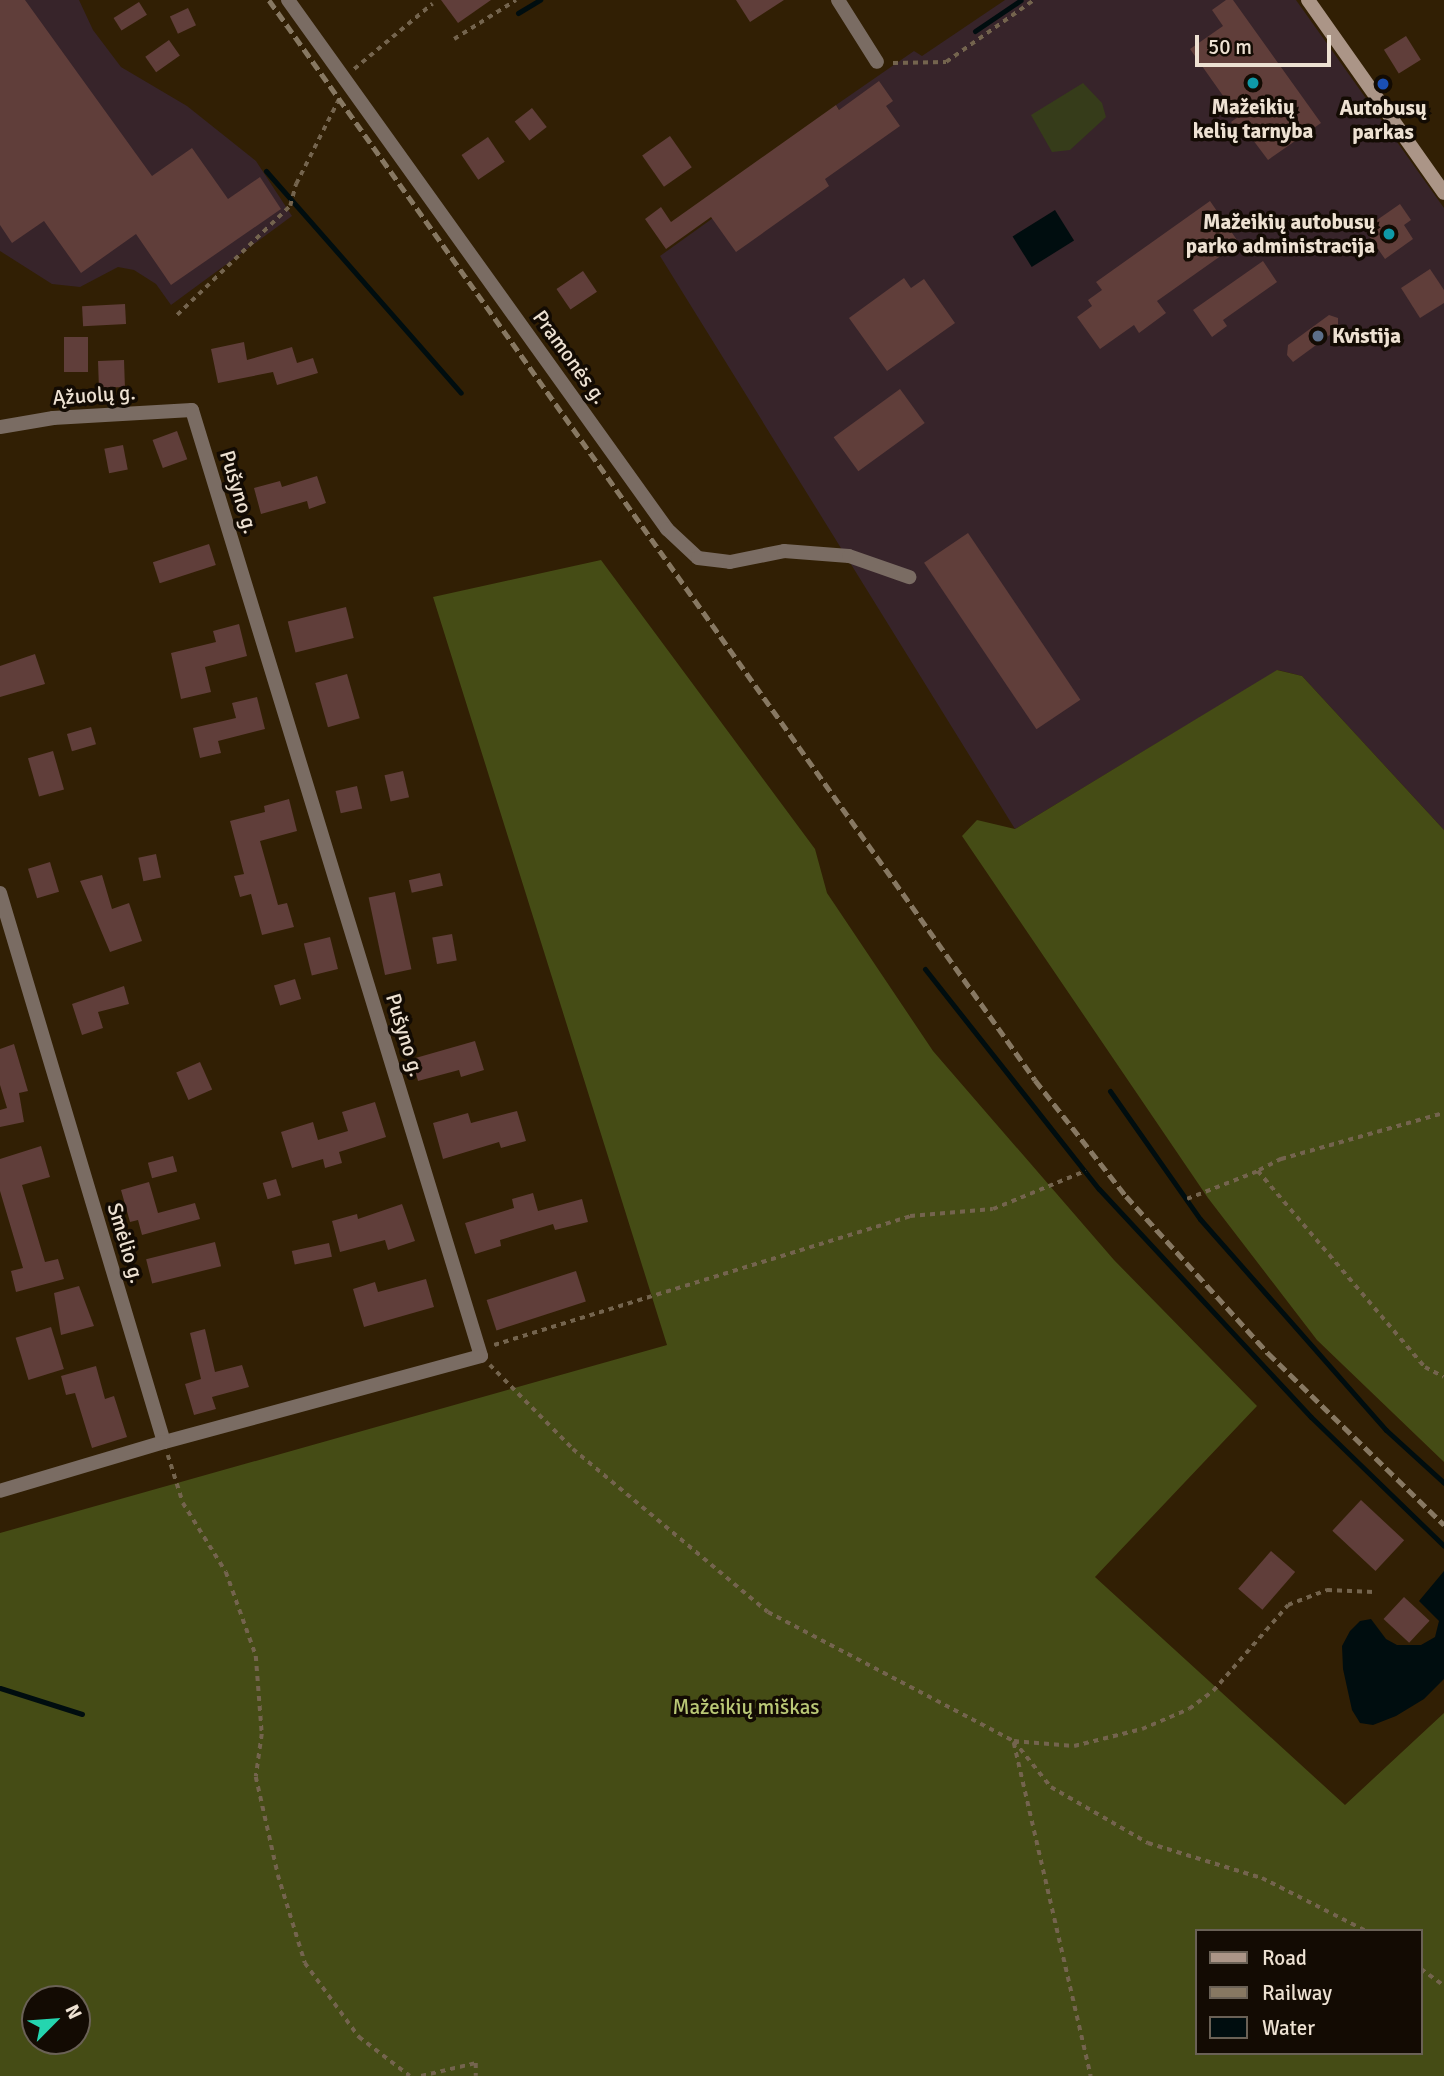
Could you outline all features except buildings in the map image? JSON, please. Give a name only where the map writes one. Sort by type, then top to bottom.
[{"type":"main road","points":[[1308,0],[1444,192]]},
{"type":"street","name":"Pramonės g.","points":[[288,0],[667,529],[698,558],[730,562],[784,551],[849,556],[909,577]]},
{"type":"street","points":[[838,0],[877,62]]},
{"type":"street","name":"Ąžuolų g.","points":[[0,427],[53,418],[192,410]]},
{"type":"street","name":"Pušyno g.","points":[[192,410],[480,1353]]},
{"type":"street","name":"Smėlio g.","points":[[0,892],[164,1442]]},
{"type":"street","points":[[0,1491],[480,1353]]},
{"type":"path","points":[[454,39],[516,0]]},
{"type":"path","points":[[877,62],[919,66],[946,62],[1034,0]]},
{"type":"path","points":[[177,315],[290,206],[294,192],[346,84],[347,74],[432,4]]},
{"type":"path","points":[[1187,1199],[1281,1159],[1444,1113]]},
{"type":"path","points":[[1084,1171],[993,1209],[910,1216],[480,1353],[573,1449],[768,1612],[1014,1741],[1074,1746],[1142,1729],[1189,1709],[1213,1691],[1288,1605],[1327,1590],[1374,1591]]},
{"type":"path","points":[[1258,1171],[1425,1367],[1444,1377]]},
{"type":"path","points":[[164,1442],[183,1503],[226,1572],[256,1656],[262,1734],[256,1777],[278,1875],[305,1964],[359,2037],[410,2076]]},
{"type":"path","points":[[1014,1741],[1051,1787],[1148,1843],[1262,1878],[1362,1929]]},
{"type":"path","points":[[1014,1741],[1091,2076]]},
{"type":"path","points":[[1423,1970],[1444,1986]]},
{"type":"path","points":[[421,2076],[475,2063],[476,2076]]},
{"type":"shaded area","points":[[0,0],[79,0],[93,30],[121,67],[187,106],[256,161],[292,216],[171,305],[156,284],[134,270],[118,267],[80,287],[52,284],[0,251]]},
{"type":"shaded area","points":[[1005,0],[1296,0],[1444,208],[1444,830],[1302,676],[1278,670],[1015,829],[660,256],[847,122],[836,105],[914,51],[922,56]]},
{"type":"green space","points":[[1083,83],[1102,103],[1106,117],[1070,150],[1052,152],[1031,115]]},
{"type":"green space","name":"Mažeikių miškas","points":[[601,560],[815,849],[827,893],[933,1051],[1114,1260],[1257,1406],[1095,1577],[1345,1805],[1444,1713],[1444,2076],[0,2076],[0,1533],[667,1345],[433,597]]},
{"type":"green space","points":[[1277,670],[1302,676],[1444,830],[1444,1462],[1317,1340],[1208,1198],[962,836],[977,820],[1015,829]]},
{"type":"water","points":[[1055,210],[1074,241],[1032,267],[1013,236]]},
{"type":"water","points":[[1444,1571],[1444,1679],[1424,1699],[1396,1716],[1373,1725],[1360,1723],[1352,1710],[1343,1669],[1342,1646],[1350,1631],[1360,1621],[1371,1619],[1386,1639],[1397,1645],[1421,1645],[1435,1637],[1439,1621],[1419,1601]]},
{"type":"waterway","points":[[518,13],[540,0]]},
{"type":"waterway","points":[[975,31],[1021,0]]},
{"type":"waterway","points":[[266,171],[461,393]]},
{"type":"waterway","points":[[925,969],[1099,1189],[1311,1417],[1444,1546]]},
{"type":"waterway","points":[[1110,1091],[1200,1219],[1386,1430],[1444,1483]]},
{"type":"waterway","points":[[0,1688],[82,1714]]},
{"type":"railway","points":[[269,0],[1035,1080],[1126,1196],[1268,1353],[1444,1525]]},
{"type":"place","name":"Mažeikių kelių tarnyba","points":[[1253,83]]},
{"type":"place","name":"Autobusų parkas","points":[[1383,84]]},
{"type":"place","name":"Mažeikių autobusų parko administracija","points":[[1389,234]]},
{"type":"place","name":"Kvistija","points":[[1318,336]]}]
